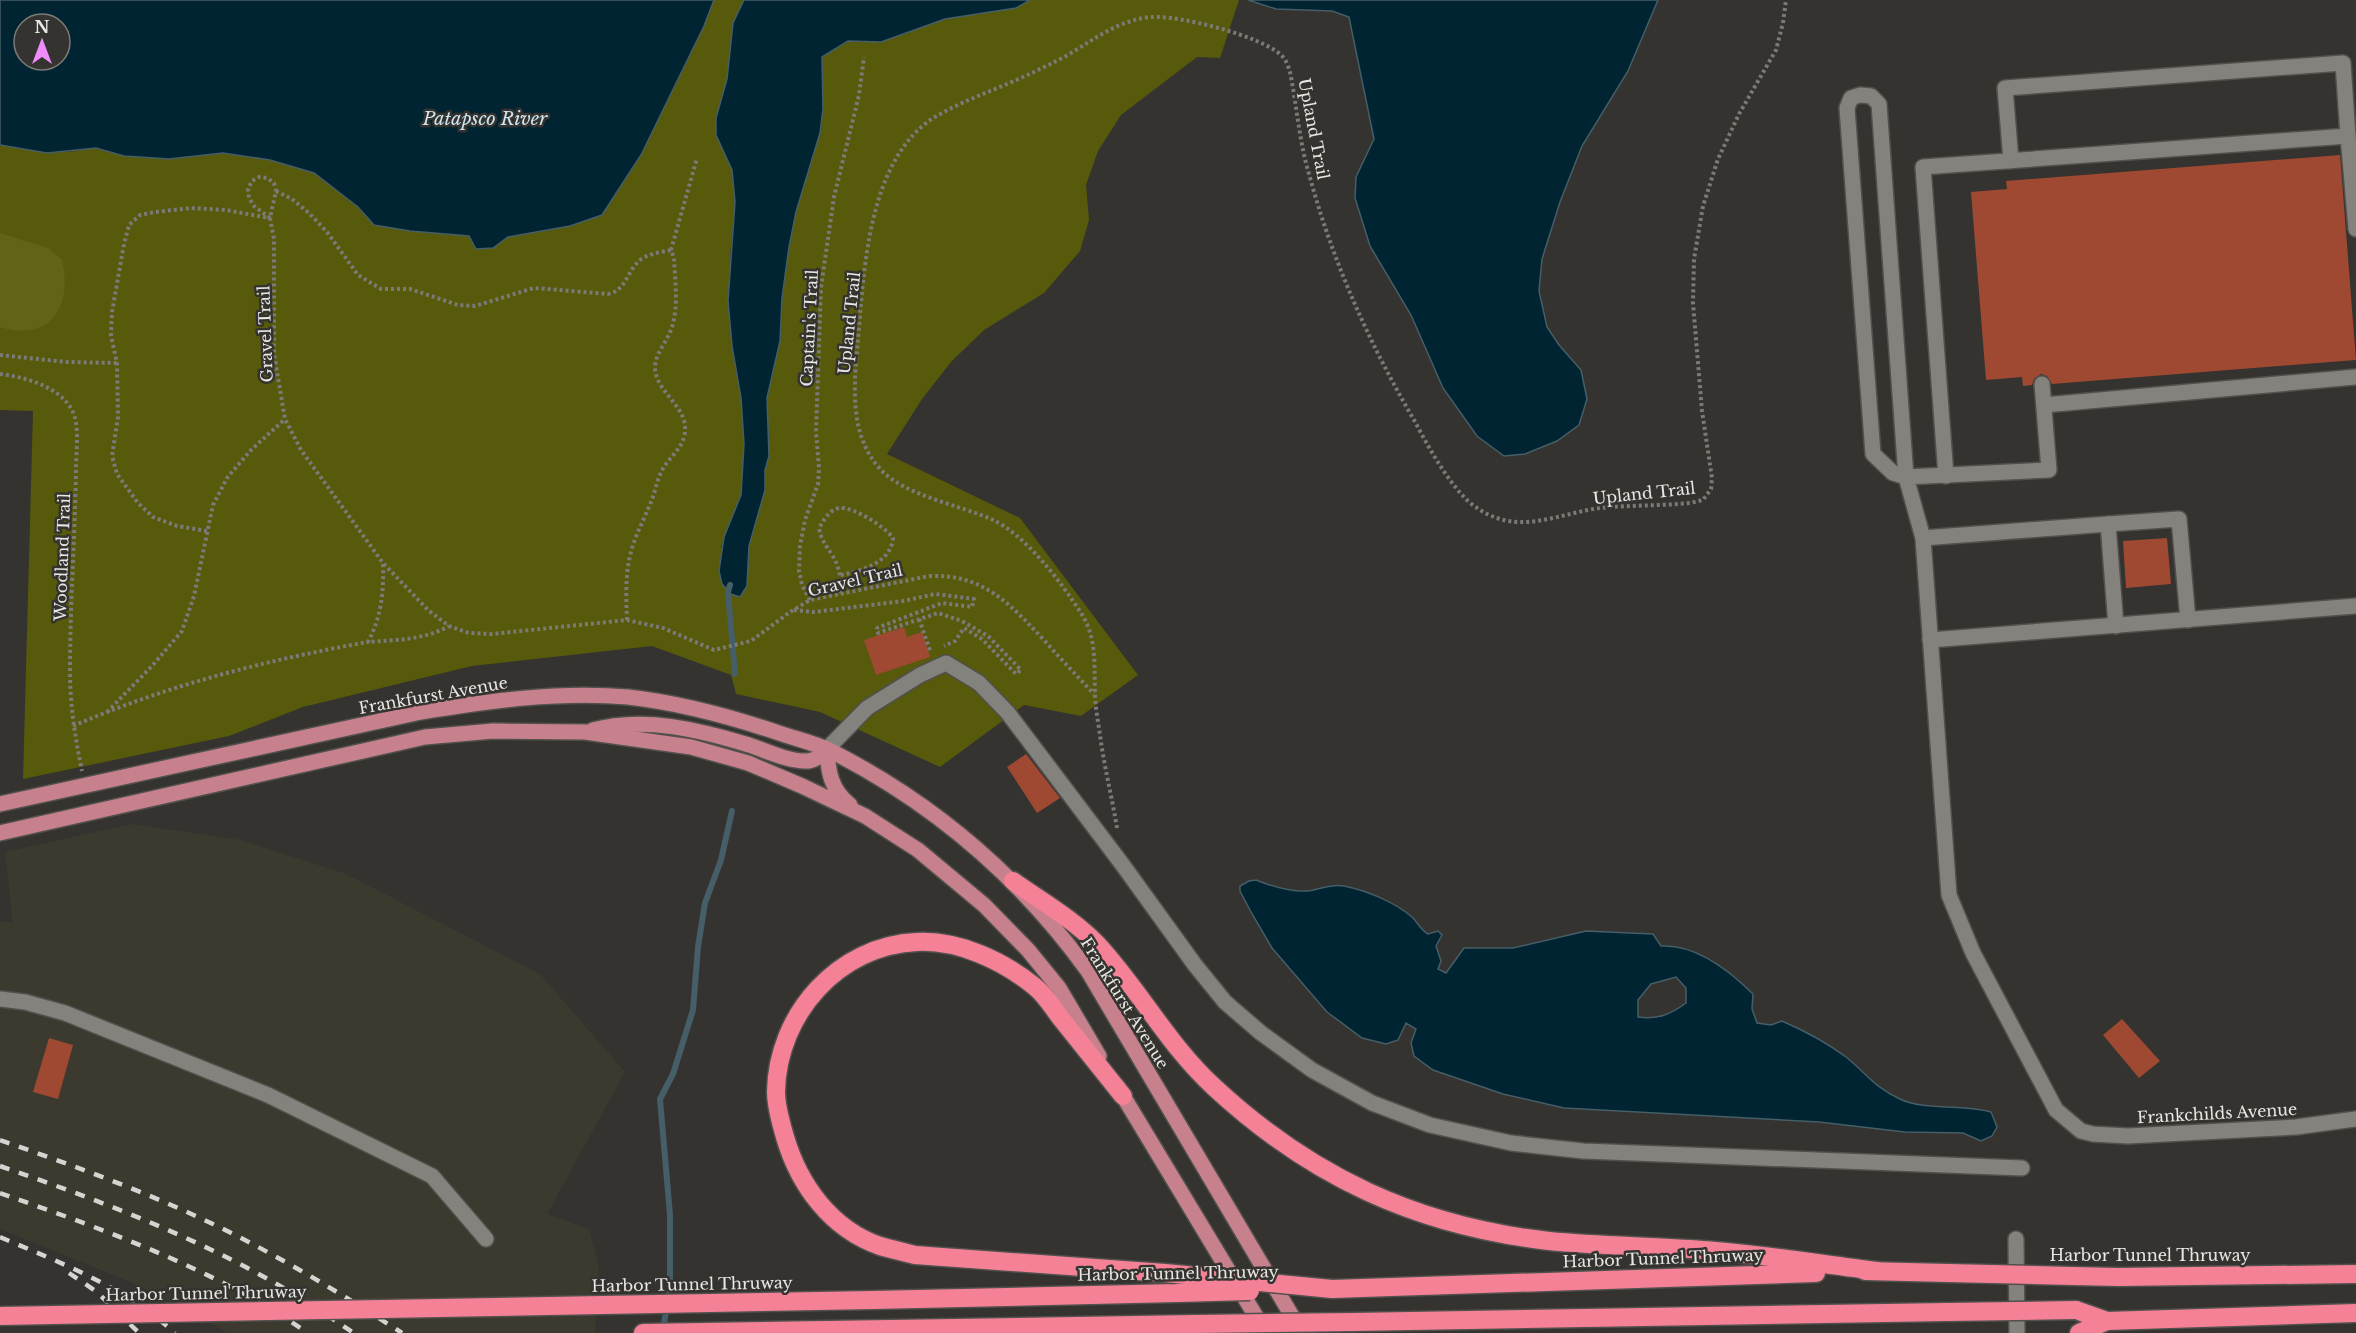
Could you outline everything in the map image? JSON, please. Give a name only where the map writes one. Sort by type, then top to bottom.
[{"type":"highway","points":[[1013,880],[1095,943],[1190,1063],[1213,1087],[1262,1128],[1362,1191],[1414,1212],[1484,1231],[1549,1241],[1706,1250],[1877,1271]]},
{"type":"highway","points":[[1123,1096],[1037,988],[1014,971],[990,958],[951,945],[918,942],[884,947],[859,955],[824,981],[804,1004],[788,1033],[779,1066],[776,1094],[790,1153],[807,1188],[822,1208],[847,1228],[878,1245],[915,1255],[1165,1273],[1332,1289]]},
{"type":"highway","name":"Harbor Tunnel Thruway","points":[[0,1316],[1177,1293],[1877,1271],[2073,1276],[2356,1274]]},
{"type":"highway","points":[[643,1333],[2076,1310],[2107,1321]]},
{"type":"highway","points":[[2079,1333],[2107,1321],[2356,1313]]},
{"type":"main road","name":"Frankfurst Avenue","points":[[0,804],[421,712],[490,701],[559,695],[627,697],[699,709],[827,749],[940,818],[1013,880],[1064,937],[1088,971],[1302,1333]]},
{"type":"main road","points":[[585,732],[628,724],[689,729],[717,735],[786,758],[807,761],[816,759],[827,749]]},
{"type":"main road","points":[[0,833],[425,737],[494,731],[585,732],[691,747],[748,763],[865,816]]},
{"type":"main road","points":[[827,749],[829,773],[834,787],[846,801],[927,856],[984,904],[1028,950],[1059,988],[1266,1333]]},
{"type":"lane","points":[[2011,161],[2005,88],[2350,62],[2349,136],[2356,229]]},
{"type":"lane","points":[[2042,384],[2049,470],[1906,477],[1893,473],[1873,454],[1847,108],[1851,98],[1860,95],[1871,96],[1879,104],[1906,477],[1923,538],[1930,640],[2356,606]]},
{"type":"lane","points":[[1946,476],[1923,167],[2349,136]]},
{"type":"lane","points":[[2044,405],[2356,377]]},
{"type":"lane","points":[[1923,538],[2179,519],[2188,620]]},
{"type":"lane","points":[[2108,524],[2116,626]]},
{"type":"lane","name":"Frankchilds Avenue","points":[[1930,640],[1949,895],[1973,953],[2056,1110],[2081,1131],[2128,1136],[2296,1127],[2356,1119]]},
{"type":"lane","points":[[827,749],[867,708],[920,675],[946,663],[979,683],[1008,713],[1225,1002],[1261,1033],[1312,1070],[1372,1102],[1430,1125],[1511,1143],[1583,1151],[2022,1168]]},
{"type":"lane","points":[[0,999],[25,1002],[65,1013],[279,1100],[432,1176],[486,1239]]},
{"type":"lane","points":[[2016,1239],[2017,1333]]},
{"type":"path","name":"Upland Trail","points":[[1095,695],[1095,652],[1092,634],[1082,614],[1037,557],[1017,536],[994,521],[910,489],[884,473],[869,454],[860,435],[856,410],[855,374],[861,306],[873,225],[881,190],[890,169],[903,148],[919,131],[933,118],[952,108],[1048,64],[1103,33],[1130,21],[1152,17],[1196,22],[1249,38],[1269,47],[1284,57],[1290,72],[1308,173],[1327,236],[1358,311],[1403,402],[1432,452],[1463,497],[1480,510],[1498,519],[1521,522],[1548,519],[1596,508],[1690,503],[1703,500],[1711,489],[1712,478],[1702,411],[1693,303],[1694,259],[1703,206],[1718,159],[1738,114],[1776,50],[1786,0]]},
{"type":"path","name":"Captain's Trail","points":[[810,600],[802,585],[799,563],[805,520],[818,484],[816,432],[821,287],[834,196],[859,95],[864,57]]},
{"type":"path","points":[[627,620],[625,590],[627,567],[633,547],[664,467],[677,451],[684,437],[684,423],[680,410],[658,380],[655,369],[656,360],[671,331],[675,315],[674,258],[671,250],[697,158]]},
{"type":"path","points":[[270,218],[254,206],[249,198],[248,189],[252,181],[259,177],[267,178],[274,183],[276,191],[292,199],[309,213],[327,232],[358,275],[369,283],[381,289],[410,289],[458,305],[475,306],[534,288],[608,294],[617,292],[635,265],[644,258],[671,250]]},
{"type":"path","name":"Gravel Trail","points":[[276,191],[270,218],[274,239],[274,354],[285,419],[301,450],[382,563],[449,627],[469,633],[492,634],[627,620],[663,628],[714,650],[752,641],[810,600],[930,576],[949,575],[974,582],[1003,598],[1095,695]]},
{"type":"path","points":[[207,531],[177,526],[153,517],[138,503],[117,474],[112,456],[118,417],[117,363],[111,336],[112,312],[124,244],[129,225],[140,215],[191,208],[226,210],[270,218]]},
{"type":"path","points":[[0,355],[66,362],[117,363]]},
{"type":"path","name":"Woodland Trail","points":[[0,374],[42,385],[59,395],[72,410],[76,430],[70,670],[73,726],[85,786]]},
{"type":"path","points":[[107,712],[182,631],[195,596],[213,505],[227,478],[250,451],[285,419]]},
{"type":"path","points":[[841,575],[874,566],[886,554],[892,545],[893,538],[875,521],[848,509],[840,508],[831,512],[819,528],[820,538],[834,557],[841,575],[841,594]]},
{"type":"path","points":[[368,642],[378,623],[382,605],[382,563]]},
{"type":"path","points":[[793,610],[825,611],[903,601],[935,594],[974,599],[972,607],[942,603],[877,628],[878,633],[938,613],[962,621],[988,636],[1021,670],[1016,674],[982,639],[964,628],[958,637]]},
{"type":"path","points":[[920,619],[930,648]]},
{"type":"path","points":[[73,726],[107,712],[245,667],[299,654],[368,642],[419,637],[437,633],[449,627]]},
{"type":"path","points":[[1095,695],[1117,833]]},
{"type":"shaded area","points":[[714,0],[744,0],[733,23],[727,79],[716,118],[716,135],[732,170],[735,202],[730,256],[732,346],[741,398],[744,444],[741,495],[721,547],[747,586],[749,546],[765,490],[765,470],[769,456],[767,398],[780,341],[782,298],[789,247],[796,212],[820,133],[823,109],[822,57],[848,41],[903,35],[945,19],[1016,8],[1030,0],[1239,0],[1220,58],[1197,57],[1121,115],[1098,151],[1086,185],[1089,220],[1080,251],[1044,293],[984,330],[951,362],[922,399],[887,454],[1020,518],[1138,675],[1081,716],[1024,705],[940,767],[820,712],[736,694],[731,675],[652,646],[472,666],[303,707],[229,736],[23,779],[33,411],[0,410],[0,145],[68,152],[96,148],[124,156],[169,159],[223,153],[270,160],[314,173],[358,207],[374,225],[469,236],[493,248],[508,237],[537,232],[658,120],[704,26]]},
{"type":"shaded area","points":[[0,233],[48,248],[62,260],[65,277],[60,306],[54,317],[44,325],[32,330],[17,331],[0,327]]},
{"type":"shaded area","points":[[132,824],[241,840],[346,874],[540,974],[625,1072],[547,1214],[589,1229],[599,1268],[595,1333],[227,1333],[189,1310],[121,1278],[0,1229],[0,921],[13,923],[5,852]]},
{"type":"water","name":"Patapsco River","points":[[0,0],[714,0],[704,26],[641,155],[602,215],[570,226],[508,237],[493,248],[476,249],[469,236],[410,231],[374,225],[358,207],[314,173],[270,160],[223,153],[169,159],[124,156],[96,148],[47,153],[0,145]]},
{"type":"water","points":[[744,0],[1030,0],[1016,8],[945,19],[881,42],[848,41],[822,57],[823,109],[820,133],[796,212],[789,247],[782,298],[780,341],[767,398],[769,456],[765,470],[765,490],[749,546],[747,586],[740,597],[731,594],[722,584],[719,571],[724,537],[741,495],[744,444],[741,398],[732,346],[728,301],[735,202],[732,170],[716,135],[716,118],[727,79],[733,23]]},
{"type":"water","points":[[1248,0],[1658,0],[1628,71],[1582,146],[1560,202],[1542,259],[1539,291],[1547,327],[1581,370],[1587,399],[1579,425],[1557,441],[1525,454],[1504,456],[1477,436],[1443,388],[1411,315],[1370,246],[1355,198],[1356,177],[1374,139],[1349,17],[1332,11],[1276,9]]},
{"type":"water","points":[[1256,880],[1294,891],[1339,885],[1380,897],[1412,917],[1428,934],[1438,931],[1442,935],[1436,946],[1441,961],[1438,969],[1446,973],[1464,948],[1513,948],[1586,931],[1653,934],[1661,946],[1687,949],[1699,954],[1733,976],[1753,994],[1752,1009],[1757,1023],[1771,1025],[1782,1021],[1807,1033],[1838,1052],[1877,1085],[1900,1099],[1921,1105],[1991,1112],[1997,1127],[1992,1136],[1981,1141],[1963,1133],[1905,1132],[1819,1122],[1564,1108],[1503,1094],[1433,1070],[1414,1056],[1411,1043],[1416,1029],[1406,1023],[1398,1040],[1386,1044],[1362,1038],[1327,1012],[1272,948],[1240,891],[1240,886]],"holes":[[[1676,977],[1686,988],[1686,1003],[1675,1010],[1658,1017],[1638,1017],[1638,1000],[1651,984]]]},
{"type":"building","points":[[2340,155],[2356,360],[2052,384],[2047,376],[2041,374],[2034,379],[2032,385],[2023,386],[2022,377],[1986,380],[1971,192],[2007,189],[2006,181]]},
{"type":"building","points":[[2167,538],[2171,584],[2126,588],[2123,541]]},
{"type":"building","points":[[904,627],[907,637],[922,632],[930,657],[876,675],[864,640]]},
{"type":"building","points":[[1026,754],[1060,798],[1037,813],[1007,767]]},
{"type":"building","points":[[2122,1019],[2160,1061],[2139,1078],[2103,1035]]},
{"type":"building","points":[[49,1038],[73,1045],[58,1099],[33,1092]]},
{"type":"waterway","points":[[730,585],[728,592],[735,674]]},
{"type":"waterway","points":[[663,1329],[670,1289],[670,1215],[660,1099],[673,1074],[693,1010],[698,947],[705,903],[721,860],[732,811]]},
{"type":"railway","points":[[0,1140],[179,1208],[300,1270],[402,1333]]},
{"type":"railway","points":[[0,1166],[76,1193],[189,1239],[262,1276],[354,1333]]},
{"type":"railway","points":[[0,1193],[79,1221],[197,1270],[235,1289],[308,1333]]},
{"type":"railway","points":[[0,1237],[113,1289],[155,1316],[175,1333]]},
{"type":"railway","points":[[69,1273],[97,1292],[139,1333]]}]
